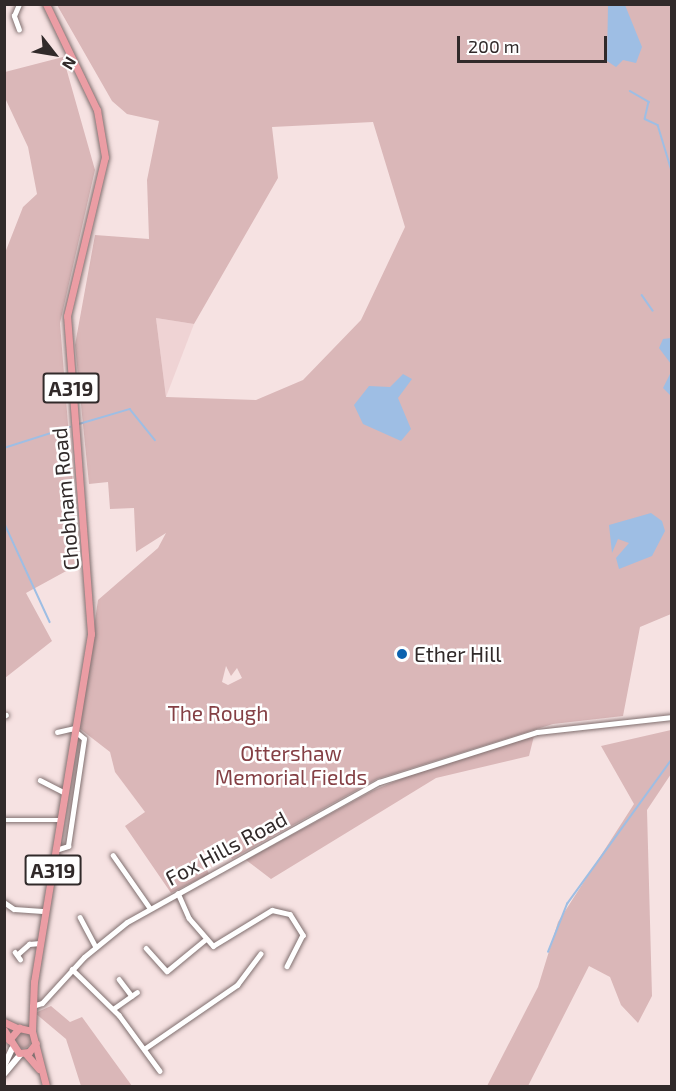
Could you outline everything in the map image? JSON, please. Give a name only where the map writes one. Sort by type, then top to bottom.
[{"type":"main road","name":"Chobham Road","points":[[32,1031],[32,1008],[40,943],[61,820],[92,602],[67,316],[105,157],[100,123],[46,4]]},
{"type":"main road","name":"Chobham Road","points":[[20,1028],[32,1008]]},
{"type":"main road","points":[[4,1022],[32,1031],[45,1086]]},
{"type":"main road","points":[[9,1040],[20,1028]]},
{"type":"main road","points":[[4,1030],[12,1049],[4,1066]]},
{"type":"main road","points":[[4,1074],[36,1043]]},
{"type":"main road","points":[[12,1049],[23,1054],[38,1066],[45,1086]]},
{"type":"street","points":[[19,4],[14,16],[19,30]]},
{"type":"street","name":"Fox Hills Road","points":[[32,1008],[43,1002],[72,969],[96,947],[150,908],[366,788],[420,765],[551,729],[672,717]]},
{"type":"street","points":[[57,732],[74,729]]},
{"type":"street","name":"Chobham Road","points":[[56,850],[68,846],[84,739],[74,729]]},
{"type":"street","points":[[40,780],[65,793]]},
{"type":"street","points":[[4,820],[61,820]]},
{"type":"street","points":[[113,855],[150,908]]},
{"type":"street","points":[[178,892],[206,939],[215,947],[265,914],[283,910],[303,935],[287,966]]},
{"type":"street","points":[[4,902],[14,909],[46,911]]},
{"type":"street","points":[[80,917],[96,947]]},
{"type":"street","points":[[146,948],[167,971],[206,939]]},
{"type":"street","points":[[18,955],[40,943]]},
{"type":"street","points":[[144,1049],[237,985],[260,954]]},
{"type":"street","points":[[72,969],[113,1009],[160,1071]]},
{"type":"street","points":[[119,979],[132,996]]},
{"type":"street","points":[[113,1009],[137,992]]},
{"type":"shaded area","points":[[156,318],[194,324],[166,397]]},
{"type":"green space","points":[[57,5],[671,5],[671,614],[640,627],[623,716],[553,724],[377,779],[232,859],[221,843],[204,852],[200,855],[209,874],[171,893],[125,826],[145,812],[115,772],[110,752],[79,728],[98,600],[158,548],[166,533],[136,552],[134,508],[110,509],[108,482],[89,484],[75,345],[95,235],[149,239],[147,180],[159,121],[127,114],[112,101]],"holes":[[[373,122],[405,227],[361,320],[303,380],[256,400],[166,397],[156,318],[194,324],[278,178],[272,127]],[[226,666],[231,676],[237,668],[242,678],[228,685],[222,682]]]},
{"type":"green space","points":[[63,57],[95,170],[60,323],[79,564],[26,593],[52,641],[5,678],[5,253],[23,207],[37,194],[28,147],[5,98],[5,72]]},
{"type":"green space","points":[[671,730],[671,774],[647,810],[652,996],[638,1023],[621,1005],[610,977],[589,966],[528,1086],[487,1086],[538,987],[558,922],[634,804],[601,746]]},
{"type":"green space","points":[[534,736],[529,756],[436,778],[271,879],[246,860],[372,791],[439,763]]},
{"type":"green space","points":[[51,1006],[70,1022],[82,1017],[132,1086],[81,1086],[66,1039],[35,1013]]},
{"type":"green space","points":[[20,1032],[26,1032],[31,1040],[29,1046],[20,1048],[15,1043],[15,1037]]},
{"type":"water","points":[[608,5],[625,5],[642,47],[636,63],[623,60],[616,67],[607,61]]},
{"type":"water","points":[[672,338],[671,364],[659,348],[663,339]]},
{"type":"water","points":[[671,372],[671,396],[663,388]]},
{"type":"water","points":[[403,374],[412,379],[398,398],[411,429],[401,441],[363,424],[354,405],[369,386],[390,387]]},
{"type":"water","points":[[651,513],[662,521],[665,531],[652,556],[619,569],[616,558],[629,543],[618,539],[612,553],[609,525]]},
{"type":"waterway","points":[[630,91],[649,102],[645,119],[658,125],[672,171]]},
{"type":"waterway","points":[[642,295],[653,311]]},
{"type":"waterway","points":[[79,424],[130,409],[155,440]]},
{"type":"waterway","points":[[4,448],[70,427]]},
{"type":"waterway","points":[[4,522],[50,622]]},
{"type":"waterway","points":[[548,952],[567,904],[672,759]]},
{"type":"place","name":"Ether Hill","points":[[402,654]]},
{"type":"park label","name":"The Rough","points":[[218,713]]},
{"type":"park label","name":"Ottershaw Memorial Fields","points":[[291,765]]}]
